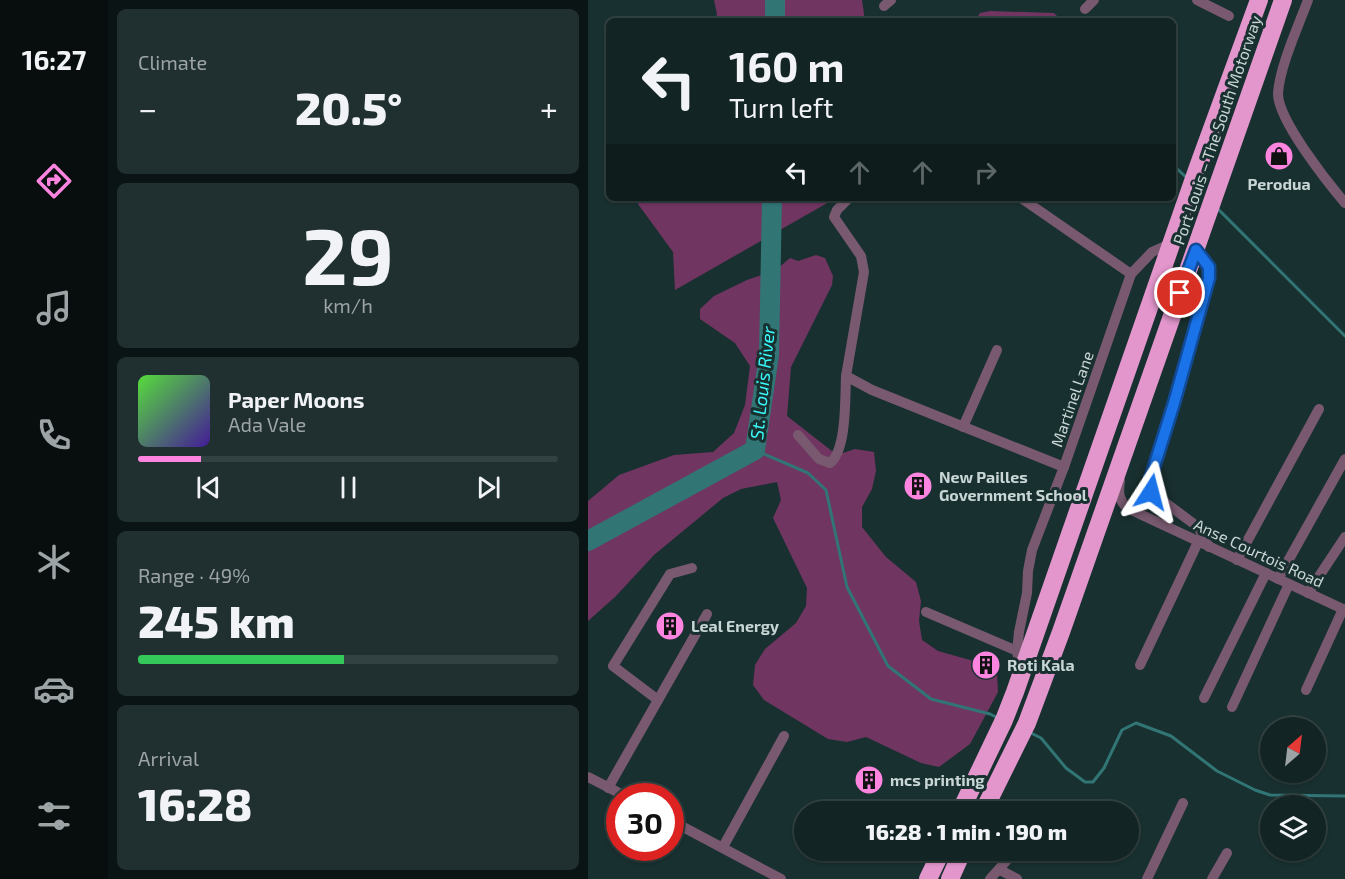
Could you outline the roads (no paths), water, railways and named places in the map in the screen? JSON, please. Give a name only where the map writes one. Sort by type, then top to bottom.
[{"type":"highway","name":"Port Louis – The South Motorway","points":[[965,801],[1004,720],[1022,674],[1198,167],[1259,0]]},
{"type":"highway","name":"Port Louis – The South Motorway","points":[[988,801],[1036,700],[1283,0]]},
{"type":"highway","points":[[928,879],[937,861]]},
{"type":"highway","points":[[950,879],[958,861]]},
{"type":"street","points":[[1085,9],[1094,0]]},
{"type":"street","points":[[1197,0],[1229,16]]},
{"type":"street","points":[[1308,0],[1281,78],[1278,96],[1293,131],[1329,185],[1345,203]]},
{"type":"street","points":[[798,435],[819,459],[830,463],[835,459],[841,441],[846,376],[864,272],[861,256],[834,217],[846,201]]},
{"type":"street","points":[[1025,201],[1131,274],[1152,252],[1172,243]]},
{"type":"street","points":[[1140,665],[1204,545],[1198,527],[1151,492],[1149,483],[1209,278],[1209,267],[1196,250]]},
{"type":"street","name":"Martinel Lane","points":[[1022,674],[1017,651],[1032,550],[1064,467],[1131,274]]},
{"type":"street","points":[[963,427],[997,350]]},
{"type":"street","points":[[846,376],[872,390],[1064,467]]},
{"type":"street","points":[[1237,560],[1319,409]]},
{"type":"street","points":[[1127,508],[1121,501],[1119,490],[1128,442]]},
{"type":"street","points":[[1278,579],[1345,459]]},
{"type":"street","points":[[1097,529],[1112,510],[1120,507],[1127,508]]},
{"type":"street","name":"Anse Courtois Road","points":[[1127,508],[1344,609]]},
{"type":"street","points":[[1308,593],[1345,537]]},
{"type":"street","points":[[658,700],[613,666],[670,574],[692,568]]},
{"type":"street","points":[[1204,698],[1266,573]]},
{"type":"street","points":[[1232,707],[1289,584]]},
{"type":"street","points":[[1306,690],[1344,609]]},
{"type":"street","points":[[926,612],[1017,651]]},
{"type":"street","points":[[612,783],[706,614]]},
{"type":"street","points":[[723,847],[784,736]]},
{"type":"street","points":[[588,777],[606,786]]},
{"type":"street","points":[[1147,879],[1183,802]]},
{"type":"street","points":[[684,827],[723,847],[760,874],[781,879]]},
{"type":"street","points":[[1212,879],[1227,853]]},
{"type":"street","points":[[990,879],[1006,861]]},
{"type":"street","points":[[1000,870],[1017,879]]},
{"type":"waterway","name":"St. Louis River","points":[[775,0],[775,18]]},
{"type":"waterway","points":[[1176,168],[1187,178]]},
{"type":"waterway","name":"St. Louis River","points":[[588,541],[755,450],[769,355],[772,201]]},
{"type":"waterway","points":[[1217,208],[1345,336]]},
{"type":"waterway","points":[[755,450],[808,473],[826,490],[847,587],[888,666],[931,699],[998,718]]},
{"type":"waterway","points":[[1029,732],[1041,738],[1066,768],[1085,782],[1093,782],[1104,768],[1122,730],[1136,723],[1171,736],[1217,771],[1255,790],[1270,795],[1345,796]]},
{"type":"place","name":"Perodua","points":[[1279,156]]},
{"type":"place","name":"New Pailles Government School","points":[[918,486]]},
{"type":"place","name":"Leal Energy","points":[[670,626]]},
{"type":"place","name":"Roti Kala","points":[[986,665]]},
{"type":"place","name":"mcs printing","points":[[869,780]]}]
